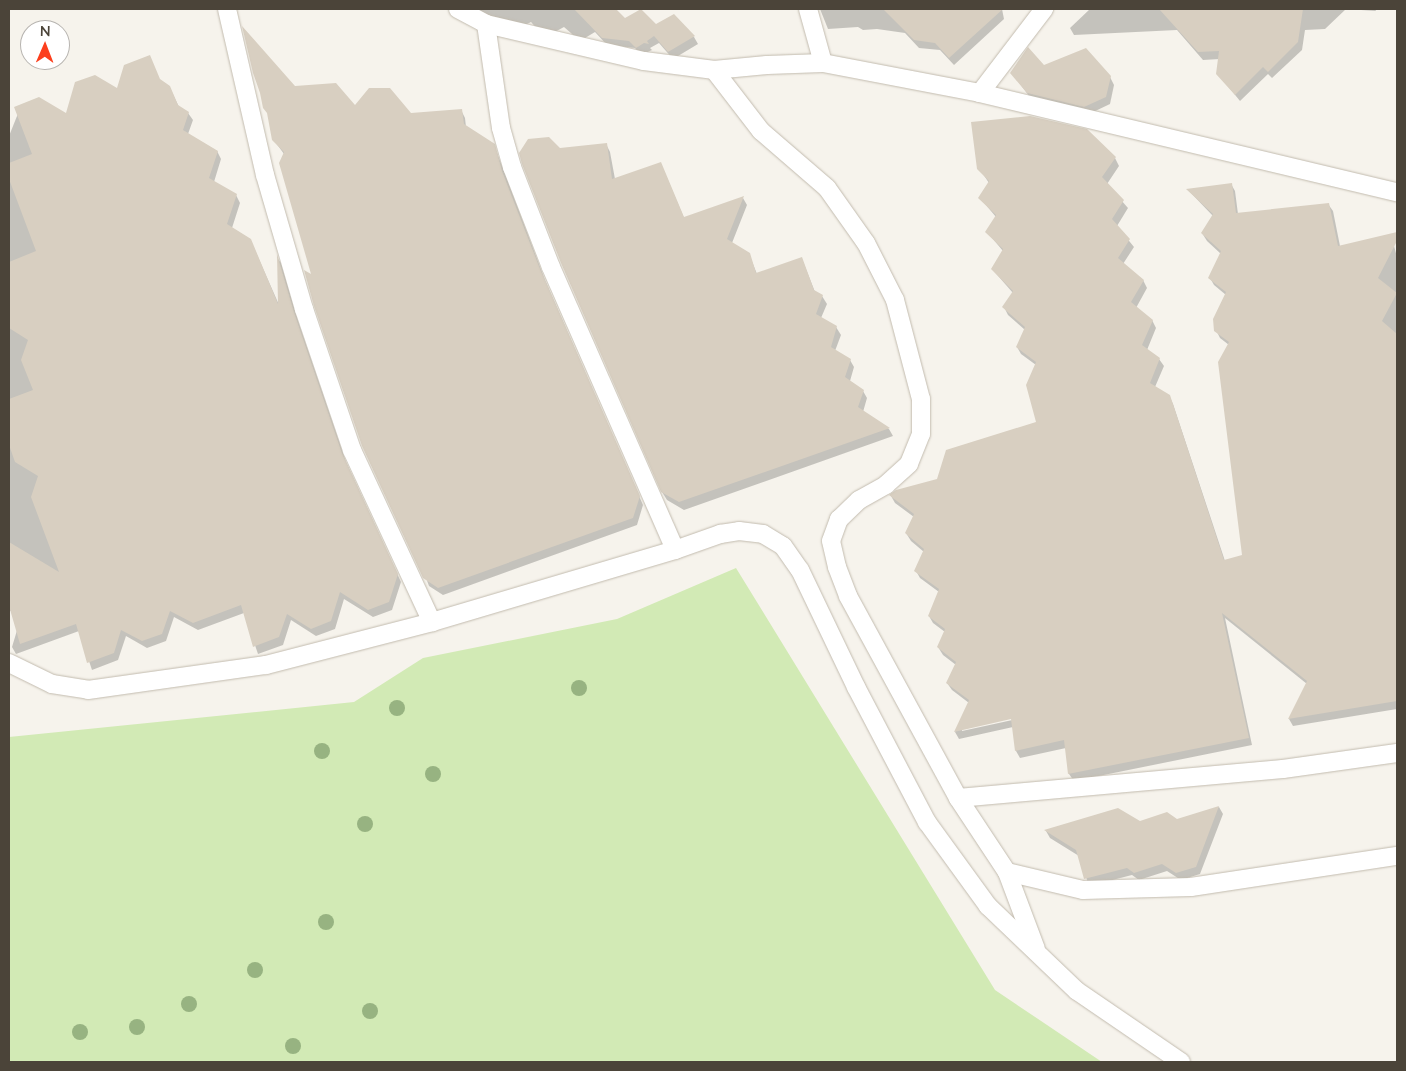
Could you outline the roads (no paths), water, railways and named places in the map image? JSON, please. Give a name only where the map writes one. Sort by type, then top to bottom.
[{"type":"lane","points":[[226,9],[265,175],[304,309],[352,450],[432,622]]},
{"type":"lane","points":[[458,9],[486,24],[644,62],[714,70],[767,65],[823,63],[980,93],[1397,192]]},
{"type":"lane","points":[[808,9],[823,63]]},
{"type":"lane","points":[[980,93],[1044,9]]},
{"type":"lane","points":[[486,24],[501,128],[518,184],[600,382],[675,550]]},
{"type":"lane","points":[[714,70],[762,131],[827,188],[866,242],[894,300],[921,399],[921,434],[909,464],[886,485],[859,500],[839,519],[831,541],[837,567],[848,596],[958,798],[1007,872],[1038,954]]},
{"type":"lane","points":[[9,663],[52,684],[88,690],[266,665],[432,622],[675,550],[720,534],[739,531],[763,534],[783,546],[800,570],[856,687],[927,822],[988,906],[1077,991],[1181,1062]]},
{"type":"lane","points":[[958,798],[1283,769],[1397,753]]},
{"type":"lane","points":[[1007,872],[1083,890],[1191,886],[1397,856]]}]
